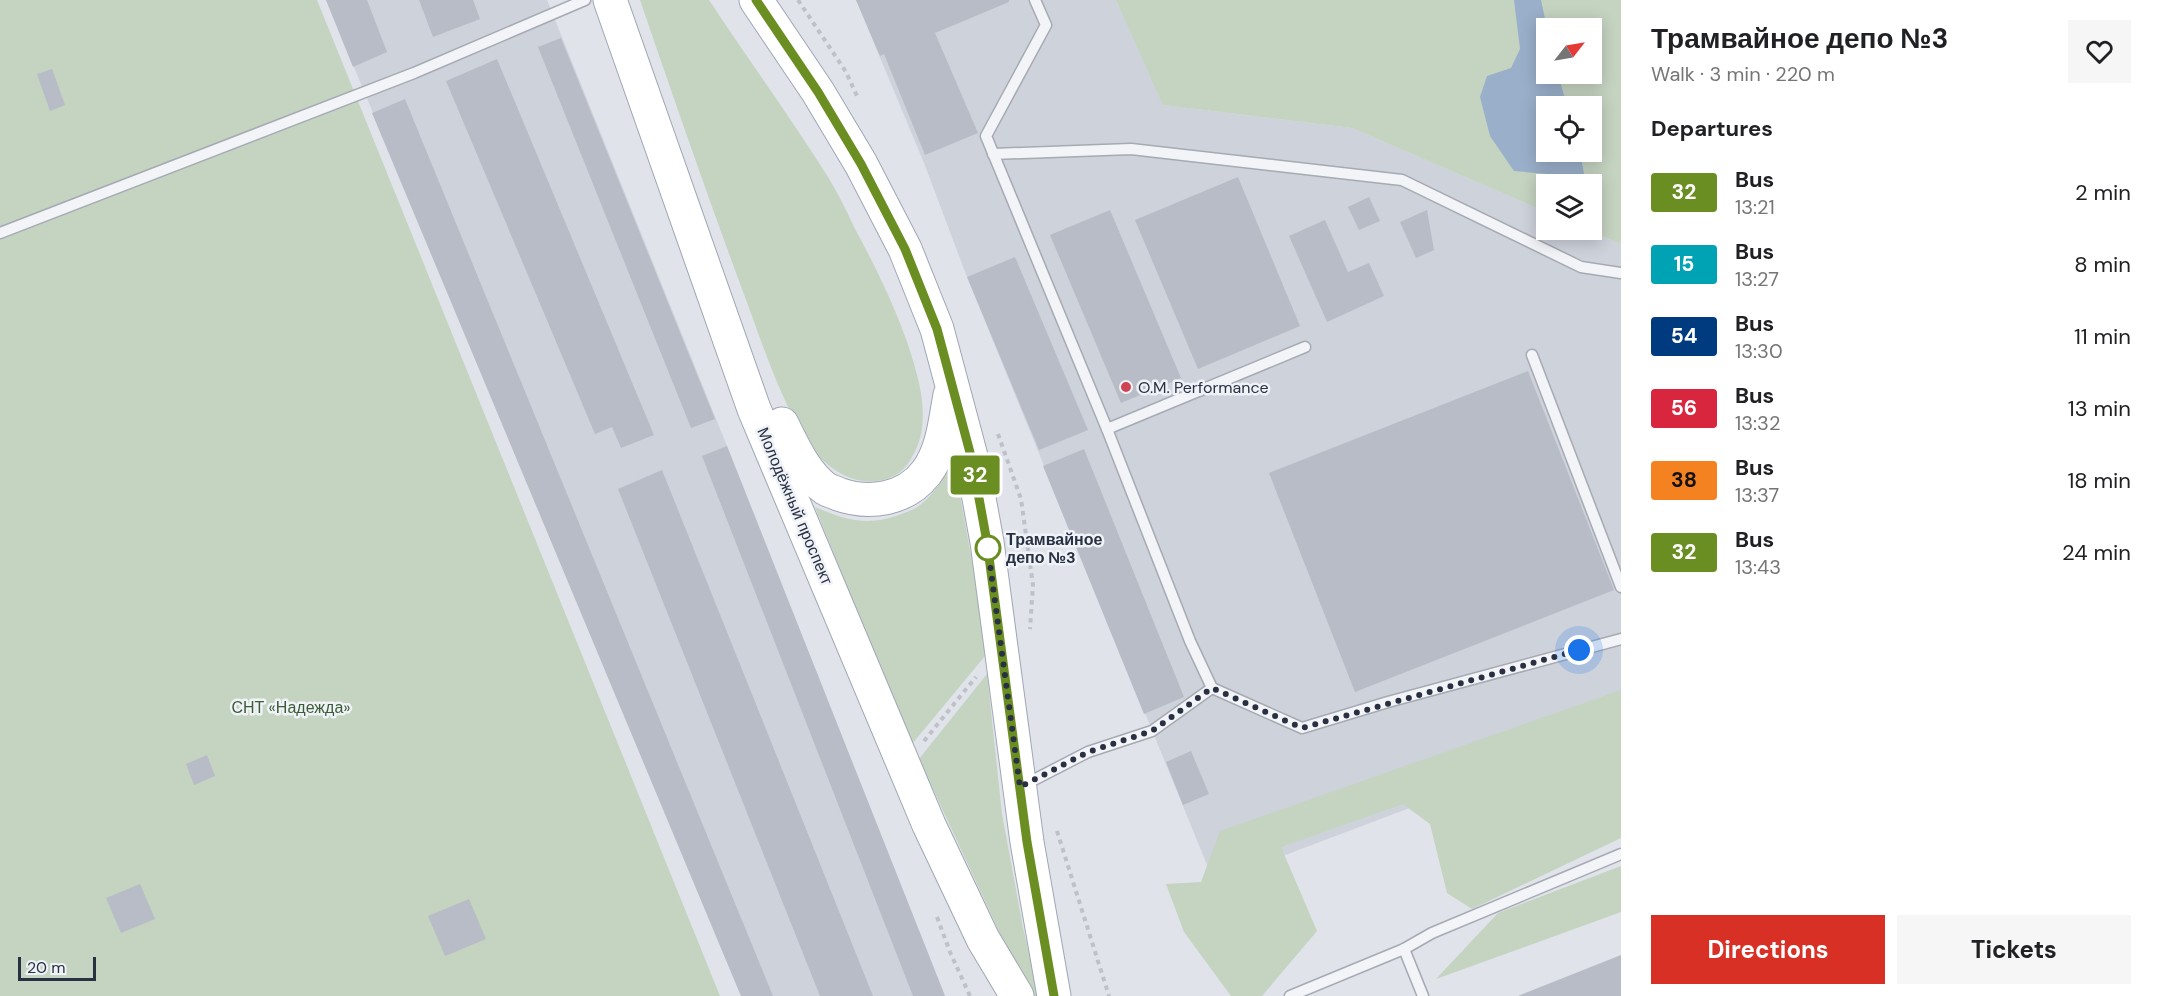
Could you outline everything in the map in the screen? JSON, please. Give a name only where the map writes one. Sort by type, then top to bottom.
[{"type":"main road","name":"Молодёжный проспект","points":[[610,0],[740,372],[929,825],[983,939],[1017,996]]},
{"type":"main road","points":[[756,0],[818,92],[856,155],[905,249],[937,329],[972,460],[987,542],[1027,842],[1054,996]]},
{"type":"main road","points":[[740,372],[773,405],[801,461],[826,489],[853,499],[882,500],[904,492],[926,474],[940,449],[952,387]]},
{"type":"lane","points":[[0,233],[414,73],[585,0]]},
{"type":"lane","points":[[1035,0],[1046,25],[986,136],[1107,429],[1190,641],[1212,688],[1302,728],[1621,639]]},
{"type":"lane","points":[[993,154],[1131,149],[1402,180],[1581,267],[1621,273]]},
{"type":"lane","points":[[1107,429],[1305,346]]},
{"type":"lane","points":[[1532,355],[1621,587]]},
{"type":"lane","points":[[1020,787],[1088,752],[1152,731],[1212,688]]},
{"type":"lane","points":[[1290,996],[1404,949],[1432,933],[1621,854]]},
{"type":"lane","points":[[1404,949],[1423,996]]},
{"type":"path","points":[[923,743],[979,674]]},
{"type":"shaded area","points":[[326,0],[547,0],[945,996],[741,996]]},
{"type":"shaded area","points":[[856,0],[1116,0],[1164,105],[1352,128],[1536,208],[1536,240],[1602,240],[1602,236],[1621,244],[1621,728],[1214,882],[967,277],[924,163]]},
{"type":"green space","name":"СНТ «Надежда»","points":[[0,0],[317,0],[720,996],[0,996]]},
{"type":"green space","points":[[640,0],[709,0],[839,195],[893,305],[909,347],[920,388],[923,413],[918,446],[907,464],[894,476],[883,480],[866,481],[856,480],[836,471],[819,457],[797,424],[765,352],[704,186]]},
{"type":"green space","points":[[1116,0],[1621,0],[1621,244],[1602,236],[1602,174],[1536,174],[1536,208],[1352,128],[1163,105]]},
{"type":"green space","points":[[954,462],[981,611],[985,656],[912,744],[815,507],[848,519],[869,521],[892,517],[914,509],[925,501]]},
{"type":"green space","points":[[987,674],[1002,814],[1023,928],[1039,996],[1029,996],[919,759]]},
{"type":"green space","points":[[1621,690],[1621,838],[1472,909],[1447,893],[1430,824],[1403,804],[1281,847],[1317,931],[1262,996],[1231,996],[1184,932],[1166,884],[1201,882],[1220,831]]},
{"type":"green space","points":[[1621,866],[1621,912],[1436,979],[1498,913]]},
{"type":"water","points":[[1514,0],[1541,0],[1545,18],[1536,18],[1536,84],[1561,84],[1564,96],[1536,96],[1536,162],[1582,162],[1584,174],[1514,171],[1490,136],[1480,97],[1487,76],[1511,68],[1520,49]]},
{"type":"building","points":[[326,0],[367,0],[387,52],[353,67]]},
{"type":"building","points":[[419,0],[473,0],[480,19],[433,37]]},
{"type":"building","points":[[856,0],[1009,0],[1009,2],[935,33],[978,133],[925,155],[884,54],[880,56]]},
{"type":"building","points":[[561,38],[715,419],[691,428],[538,47]]},
{"type":"building","points":[[497,59],[654,435],[621,448],[612,427],[595,434],[446,81]]},
{"type":"building","points":[[52,69],[65,105],[50,111],[37,74]]},
{"type":"building","points":[[405,99],[773,996],[741,996],[372,113]]},
{"type":"building","points":[[1238,177],[1300,326],[1198,369],[1135,220]]},
{"type":"building","points":[[1369,197],[1380,221],[1359,230],[1348,207]]},
{"type":"building","points":[[1110,210],[1181,378],[1121,403],[1050,235]]},
{"type":"building","points":[[1427,210],[1434,250],[1416,258],[1400,222]]},
{"type":"building","points":[[1325,220],[1348,272],[1369,263],[1384,296],[1327,322],[1289,236]]},
{"type":"building","points":[[1015,257],[1088,430],[1039,450],[967,277]]},
{"type":"building","points":[[1528,371],[1614,590],[1355,692],[1269,473]]},
{"type":"building","points":[[727,446],[945,996],[913,996],[702,456]]},
{"type":"building","points":[[1084,449],[1184,697],[1144,714],[1043,466]]},
{"type":"building","points":[[662,470],[873,996],[820,996],[618,489]]},
{"type":"building","points":[[1191,751],[1209,794],[1183,805],[1166,762]]},
{"type":"building","points":[[207,755],[215,776],[194,785],[186,764]]},
{"type":"building","points":[[140,884],[155,919],[121,933],[106,898]]},
{"type":"building","points":[[469,899],[486,939],[445,956],[428,916]]},
{"type":"building","points":[[1621,955],[1621,996],[1518,996]]},
{"type":"bus line","name":"32","points":[[756,0],[818,92],[861,164],[905,249],[937,329],[972,460],[987,542],[1027,842],[1054,996]]},
{"type":"place","name":"O.M. Performance","points":[[1126,387]]},
{"type":"place","name":"Трамвайное депо №3","points":[[988,548]]},
{"type":"route","points":[[988,548],[987,542],[1020,787],[1088,752],[1152,731],[1212,688],[1302,728],[1579,650]]}]
